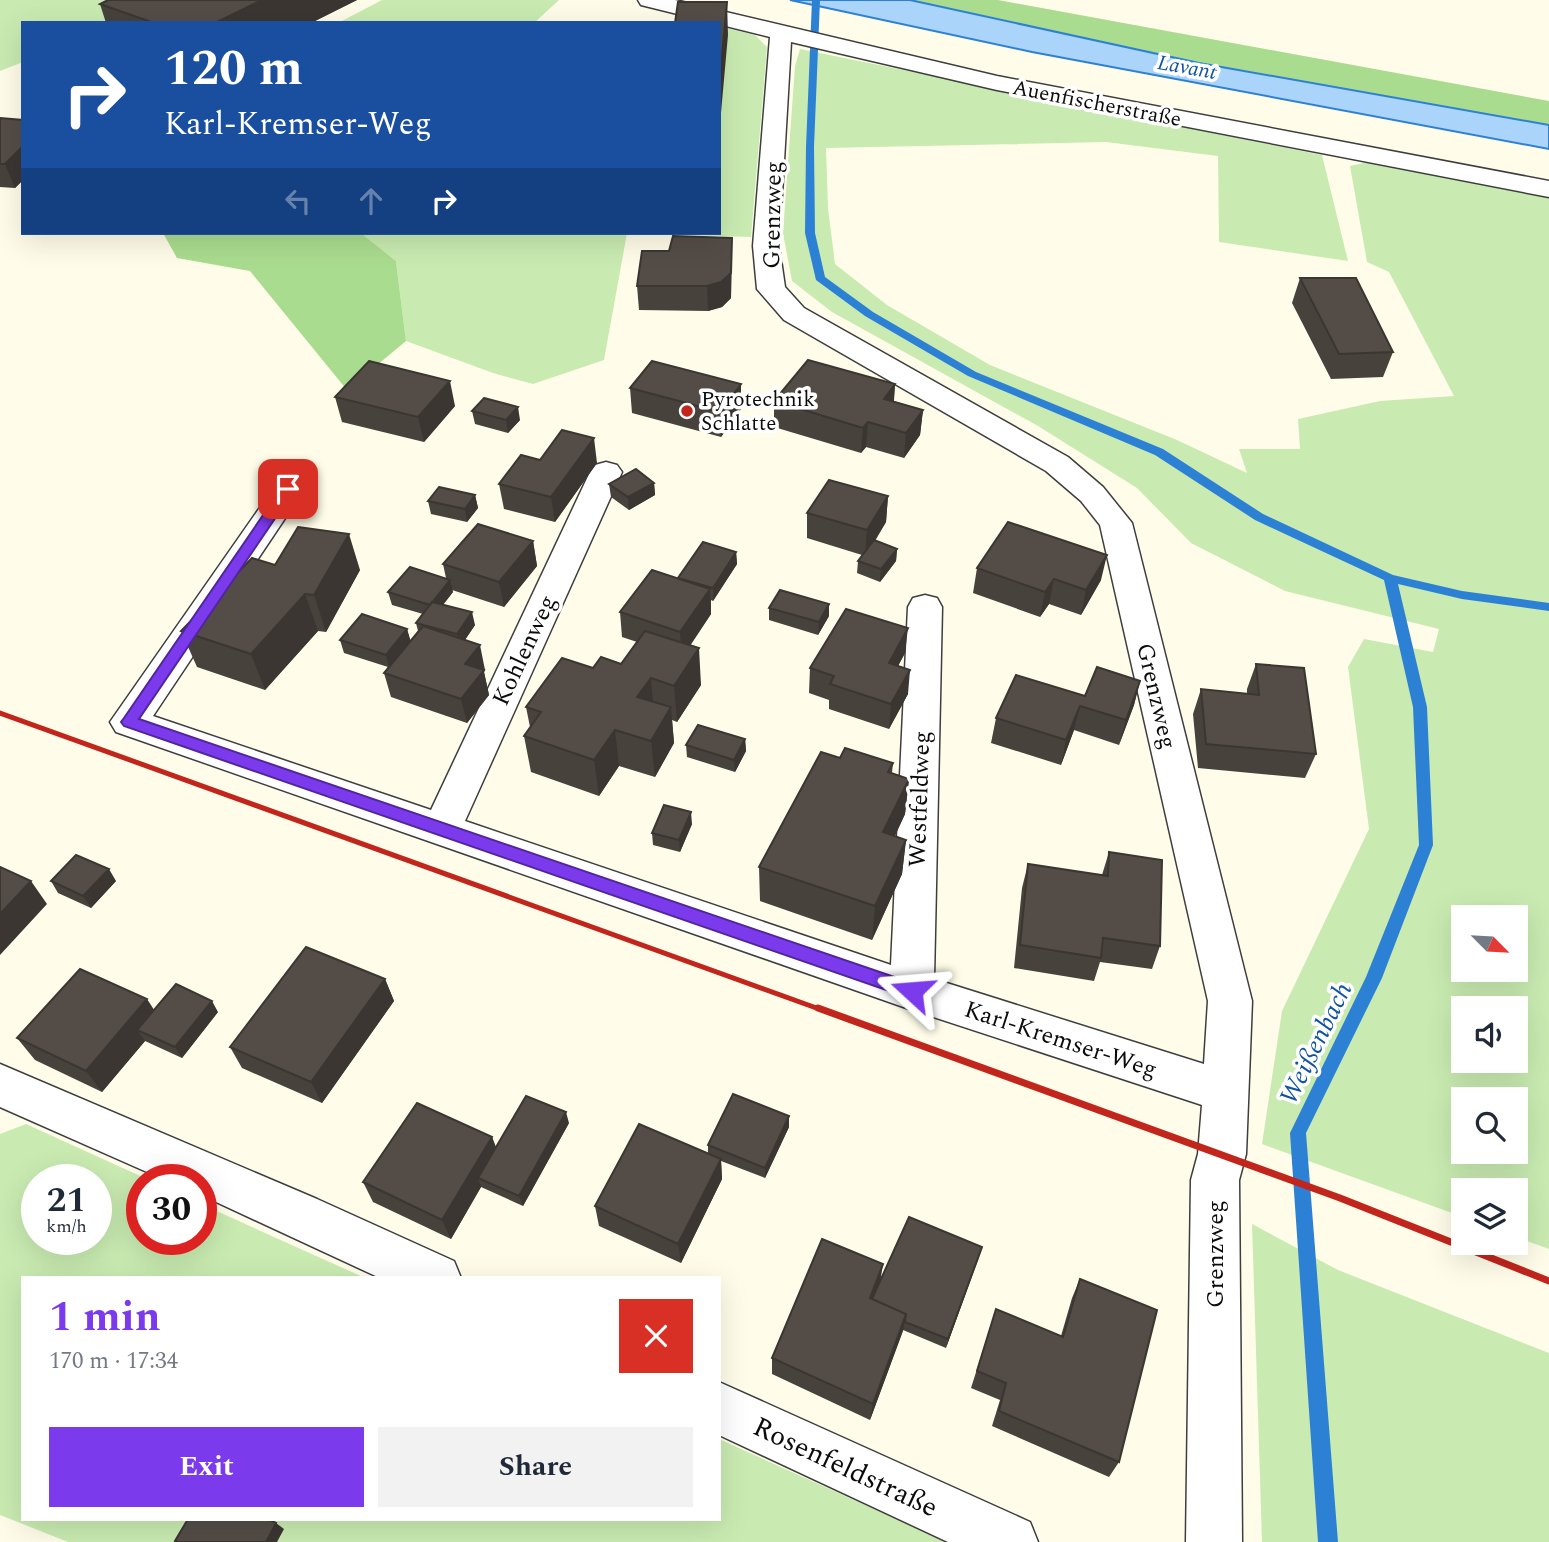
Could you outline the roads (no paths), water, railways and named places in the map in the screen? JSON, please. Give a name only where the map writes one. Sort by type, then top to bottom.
[{"type":"street","name":"Auenfischerstraße","points":[[649,0],[836,47],[997,83],[1549,190]]},
{"type":"street","name":"Grenzweg","points":[[789,35],[766,246],[771,289],[794,314],[1057,464],[1092,494],[1116,523],[1230,1001],[1222,1154],[1215,1180],[1214,1542]]},
{"type":"street","name":"Kohlenweg","points":[[442,828],[606,472]]},
{"type":"street","name":"Karl-Kremser-Weg","points":[[288,489],[129,722],[912,991],[1226,1092]]},
{"type":"street","name":"Westfeldweg","points":[[912,991],[925,607]]},
{"type":"street","points":[[0,1085],[300,1215],[432,1276]]},
{"type":"street","name":"Rosenfeldstraße","points":[[721,1409],[1010,1542]]},
{"type":"water","name":"Lavant","points":[[790,0],[910,0],[1199,63],[1549,125],[1549,149],[1032,52]]},
{"type":"waterway","points":[[816,0],[810,147],[810,233],[820,278],[869,314],[972,374],[1159,452],[1259,517],[1390,578]]},
{"type":"waterway","name":"Weißenbach","points":[[1328,1542],[1298,1133],[1374,978],[1426,845],[1420,707],[1390,578]]},
{"type":"waterway","points":[[1390,578],[1462,595],[1549,607]]},
{"type":"railway","points":[[0,713],[822,1010]]},
{"type":"railway","points":[[818,1008],[1340,1198],[1549,1281]]},
{"type":"place","name":"Pyrotechnik Schlatte","points":[[687,411]]}]
